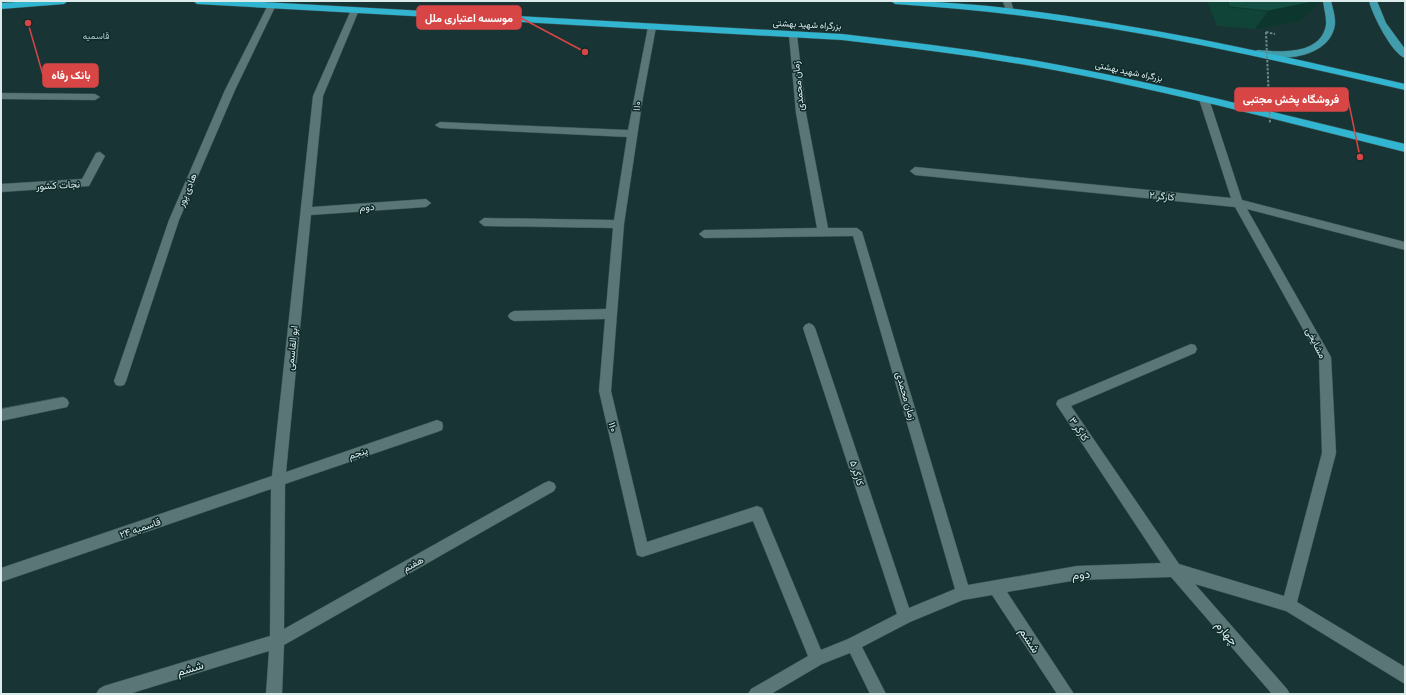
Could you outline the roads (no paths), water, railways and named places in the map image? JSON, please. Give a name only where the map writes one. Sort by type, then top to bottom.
[{"type":"highway","points":[[1,6],[64,1]]},
{"type":"highway","name":"بزرگراه شهید بهشتی","points":[[197,1],[864,39],[980,54],[1105,76],[1405,148]]},
{"type":"highway","points":[[894,1],[1010,12],[1131,29],[1253,52],[1405,87]]},
{"type":"main road","points":[[1253,52],[1286,54],[1304,51],[1318,45],[1327,37],[1330,30],[1327,1]]},
{"type":"main road","points":[[1373,1],[1383,26],[1405,55]]},
{"type":"street","points":[[1008,1],[1010,12]]},
{"type":"street","name":"هادی پور","points":[[120,381],[174,220],[230,90],[272,5]]},
{"type":"street","name":"ابو القاسمی","points":[[274,694],[277,641],[278,481],[318,96],[355,10]]},
{"type":"street","name":"۱۱۰","points":[[652,26],[632,134],[619,224],[605,391],[642,550],[757,513],[817,659]]},
{"type":"street","name":"زمان محمدی","points":[[793,34],[801,113],[823,232]]},
{"type":"street","points":[[1,96],[95,97]]},
{"type":"street","name":"مشایخی","points":[[1204,99],[1216,140],[1238,203],[1325,357],[1329,453],[1289,605]]},
{"type":"street","points":[[440,125],[632,134]]},
{"type":"street","name":"نجات کشور","points":[[1,188],[85,183],[100,156]]},
{"type":"street","name":"کارگر ۲","points":[[915,171],[1238,203],[1405,246]]},
{"type":"street","name":"دوم","points":[[307,210],[426,203]]},
{"type":"street","points":[[484,222],[619,224]]},
{"type":"street","name":"زمان محمدی","points":[[704,234],[857,232],[963,593]]},
{"type":"street","points":[[514,316],[611,314]]},
{"type":"street","name":"کارگر ۵","points":[[809,328],[905,618]]},
{"type":"street","name":"کارگر ۳","points":[[1174,570],[1062,404],[1191,349]]},
{"type":"street","points":[[1,415],[63,403]]},
{"type":"street","name":"پنجم","points":[[278,481],[437,426]]},
{"type":"street","name":"قاسمیه ۲۴","points":[[1,575],[278,481]]},
{"type":"street","name":"هفتم","points":[[277,641],[548,488]]},
{"type":"street","name":"دوم","points":[[756,694],[817,659],[963,593],[1077,573],[1174,570],[1289,605],[1405,676]]},
{"type":"street","name":"چهارم","points":[[1174,570],[1282,694]]},
{"type":"street","name":"ششم","points":[[995,587],[1066,694]]},
{"type":"street","name":"ششم","points":[[104,694],[277,641]]},
{"type":"street","points":[[853,644],[878,694]]},
{"type":"place","name":"بانک رفاه","points":[[28,23]]},
{"type":"place","name":"موسسه اعتباری ملل","points":[[585,52]]},
{"type":"place","name":"فروشگاه پخش مجتبی","points":[[1360,157]]},
{"type":"district","name":"قاسمیه","points":[[96,35]]}]
